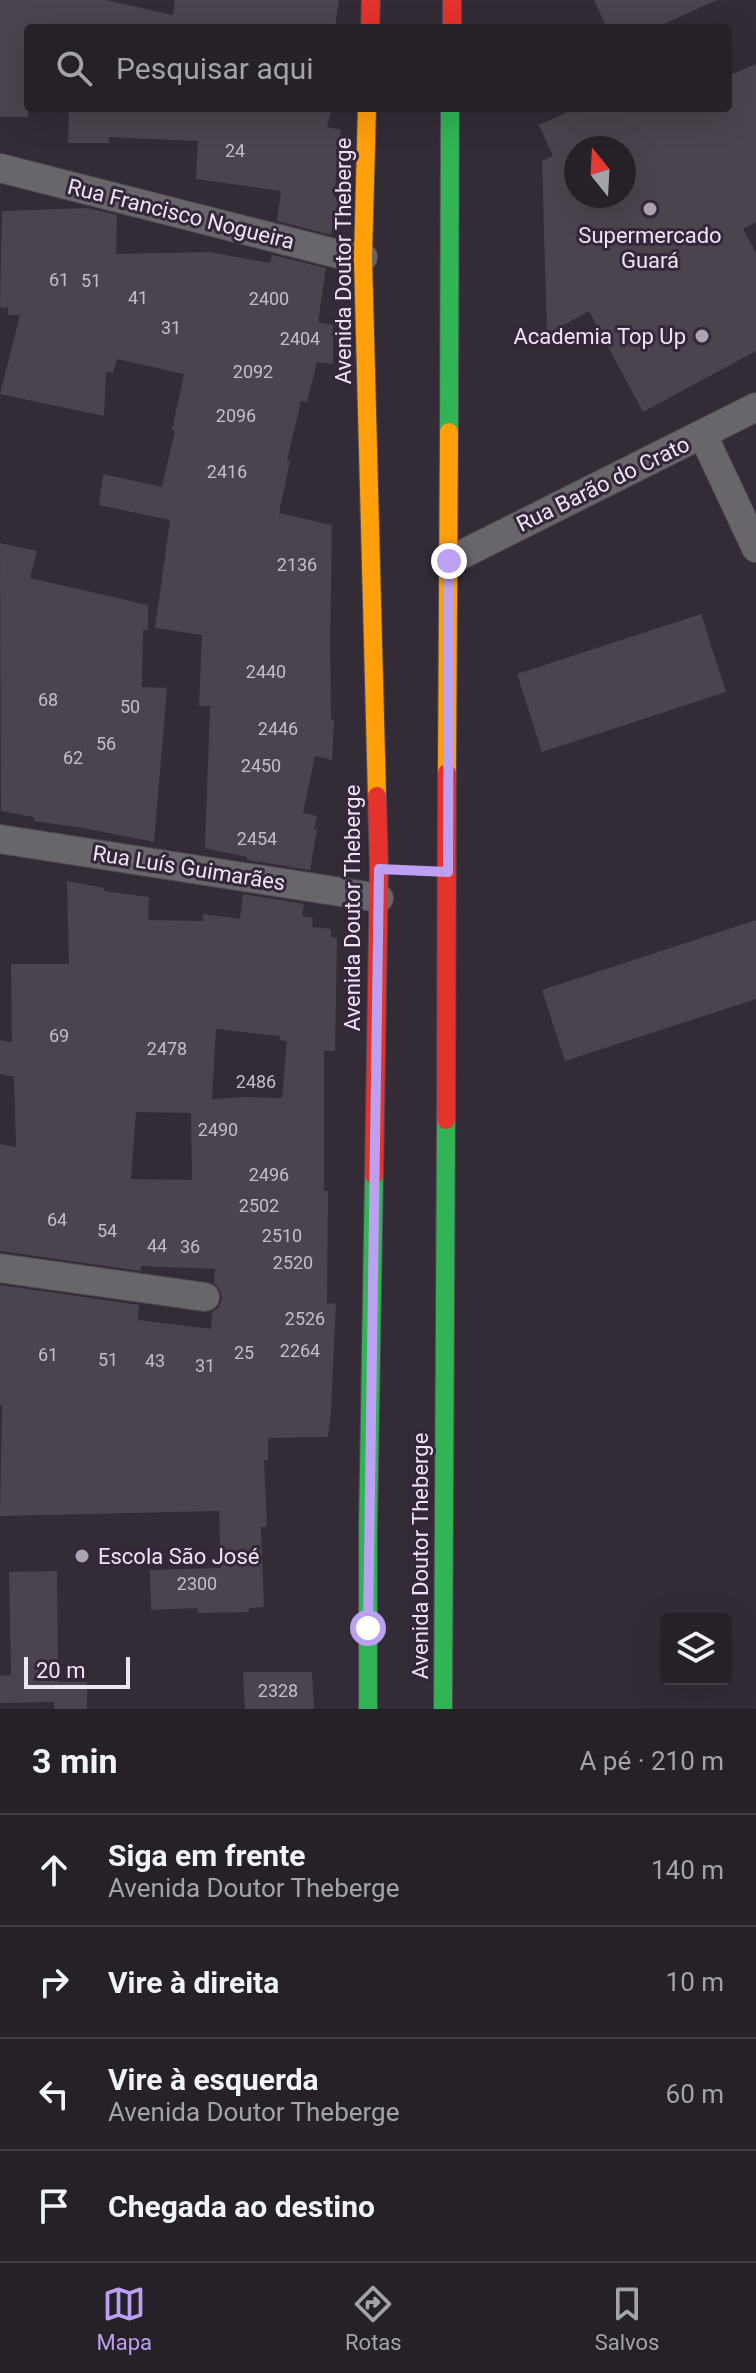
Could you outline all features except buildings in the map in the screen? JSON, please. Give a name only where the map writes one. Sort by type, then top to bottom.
[{"type":"main road","points":[[370,24],[371,0]]},
{"type":"main road","points":[[452,0],[452,24]]},
{"type":"main road","name":"Avenida Doutor Theberge","points":[[367,112],[363,257],[379,869],[368,1709]]},
{"type":"main road","name":"Avenida Doutor Theberge","points":[[443,1709],[450,112]]},
{"type":"main road","points":[[379,869],[400,870]]},
{"type":"main road","points":[[423,871],[448,872]]},
{"type":"street","name":"Rua Francisco Nogueira","points":[[0,168],[346,256],[363,257]]},
{"type":"street","name":"Rua Barão do Crato","points":[[449,561],[756,407]]},
{"type":"street","points":[[703,435],[756,548]]},
{"type":"street","name":"Rua Luís Guimarães","points":[[0,839],[379,898]]},
{"type":"street","points":[[0,1268],[205,1297]]},
{"type":"traffic: fast","points":[[449,432],[450,112]]},
{"type":"traffic: fast","points":[[443,1709],[446,1120]]},
{"type":"traffic: fast","points":[[368,1709],[374,1175]]},
{"type":"traffic: slow","points":[[367,112],[363,257],[377,796]]},
{"type":"traffic: slow","points":[[447,773],[449,432]]},
{"type":"traffic: jam","points":[[370,24],[371,0]]},
{"type":"traffic: jam","points":[[452,0],[452,24]]},
{"type":"traffic: jam","points":[[446,1120],[447,773]]},
{"type":"traffic: jam","points":[[374,1175],[379,869],[377,796]]},
{"type":"place","name":"Supermercado Guará","points":[[650,209]]},
{"type":"place","name":"Academia Top Up","points":[[702,336]]},
{"type":"place","name":"Escola São José","points":[[82,1556]]},
{"type":"route","points":[[368,1628],[379,869],[448,872],[449,561]]}]
